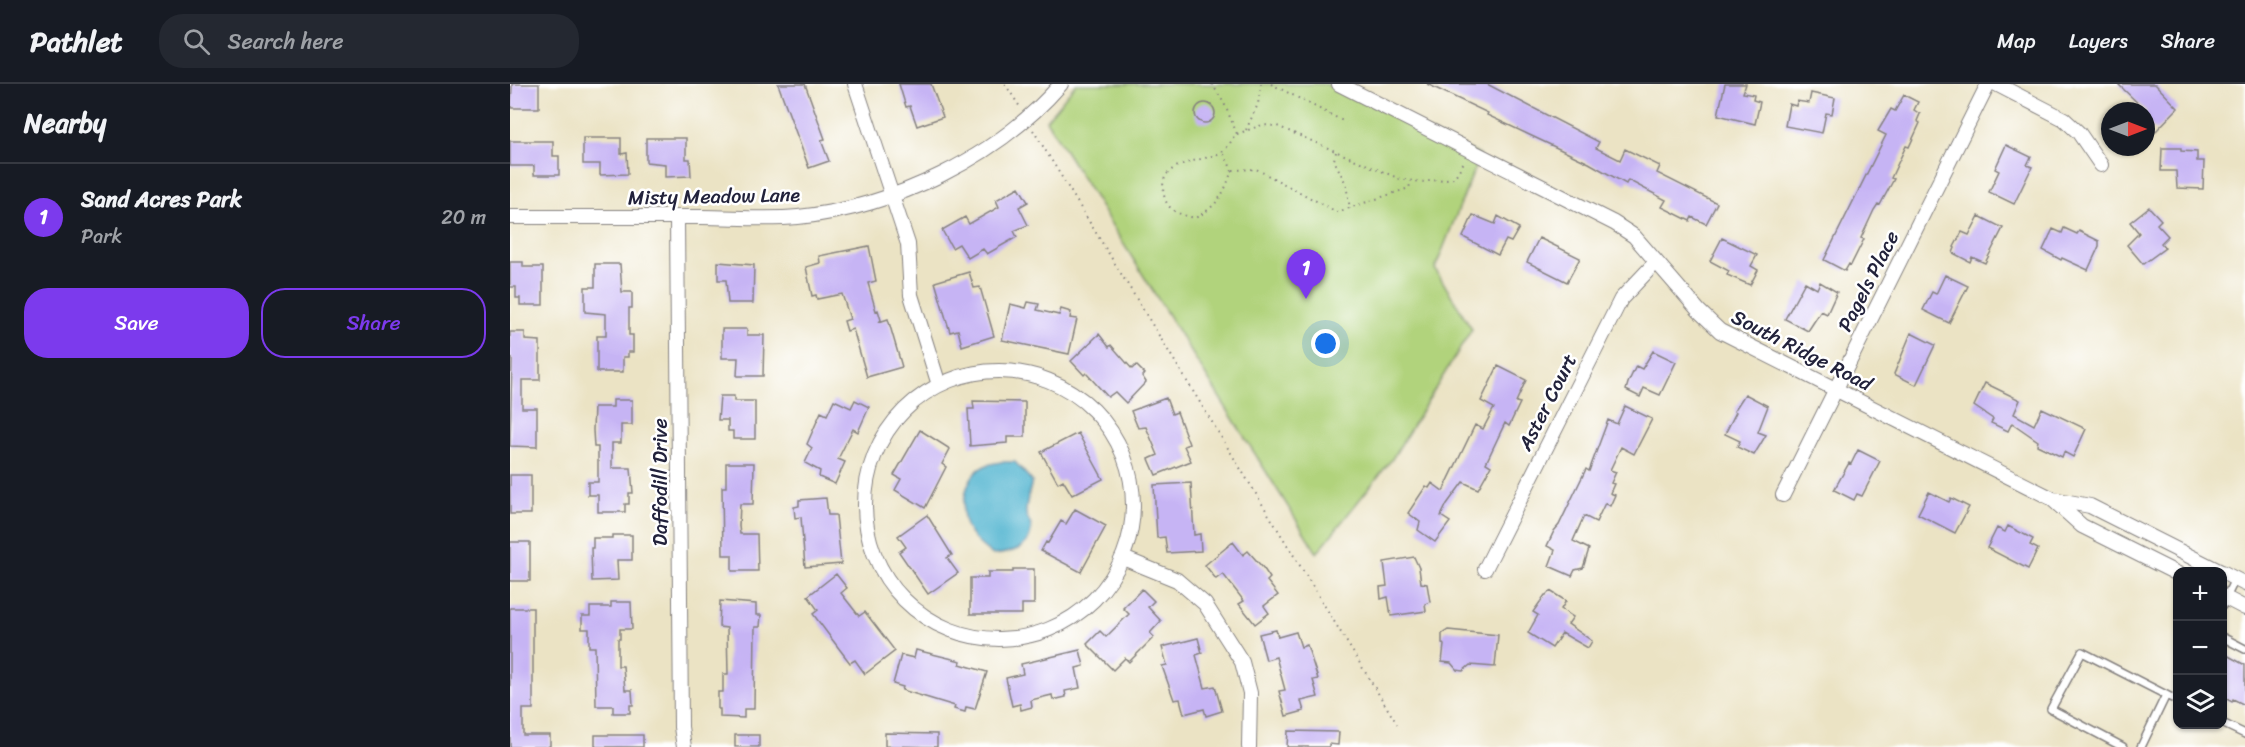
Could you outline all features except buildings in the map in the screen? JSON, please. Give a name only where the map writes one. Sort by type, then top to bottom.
[{"type":"street","points":[[855,84],[909,244],[911,295],[939,384]]},
{"type":"street","name":"Misty Meadow Lane","points":[[510,218],[796,217],[847,208],[892,195],[937,178],[981,152],[1026,118],[1061,84]]},
{"type":"street","name":"South Ridge Road","points":[[1339,84],[1614,223],[1634,236],[1720,332],[2051,498],[2090,506],[2212,567]]},
{"type":"street","name":"Pagels Place","points":[[1783,495],[1988,84]]},
{"type":"street","points":[[1996,84],[2064,119],[2079,133],[2101,165]]},
{"type":"street","name":"Daffodill Drive","points":[[677,217],[681,727],[684,747]]},
{"type":"street","name":"Aster Court","points":[[1485,569],[1621,299],[1656,262]]},
{"type":"street","points":[[977,372],[1021,372],[1064,387],[1104,420],[1127,463],[1134,516],[1123,558],[1108,586],[1080,613],[1034,636],[991,640],[945,629],[905,602],[875,559],[865,508],[874,456],[898,417],[939,384],[977,372]]},
{"type":"street","name":"South Ridge Road","points":[[2051,498],[2082,526],[2173,572]]},
{"type":"street","points":[[1123,558],[1177,580],[1205,604],[1242,662],[1250,693],[1249,747]]},
{"type":"street","points":[[2227,601],[2245,608]]},
{"type":"lane","points":[[2227,596],[2240,581]]},
{"type":"lane","points":[[2227,639],[2245,649]]},
{"type":"lane","points":[[2123,747],[2051,709],[2082,652],[2166,695],[2173,696]]},
{"type":"lane","points":[[2141,747],[2166,695]]},
{"type":"lane","points":[[2227,725],[2245,734]]},
{"type":"path","points":[[1005,84],[1396,724]]},
{"type":"path","points":[[1212,84],[1224,103],[1236,134]]},
{"type":"path","points":[[1246,130],[1258,104],[1261,84]]},
{"type":"path","points":[[1271,84],[1343,121]]},
{"type":"path","points":[[1223,152],[1232,170],[1224,192],[1212,209],[1196,218],[1178,214],[1167,204],[1162,187],[1165,177],[1180,164],[1223,152],[1236,134],[1262,124],[1276,126],[1400,179],[1411,181],[1438,182],[1454,178],[1469,150]]},
{"type":"path","points":[[1336,152],[1334,160],[1347,184],[1350,208]]},
{"type":"path","points":[[1232,170],[1256,169],[1337,212],[1409,188],[1411,181]]},
{"type":"green space","points":[[1076,84],[1326,84],[1480,155],[1435,269],[1472,329],[1392,459],[1317,553],[1046,120]]},
{"type":"water","points":[[1015,462],[1032,481],[1026,510],[1031,527],[1028,540],[1024,545],[1013,551],[993,555],[969,532],[965,521],[964,504],[968,486],[977,472],[987,465]]},
{"type":"place","name":"Sand Acres Park","points":[[1306,299]]}]
